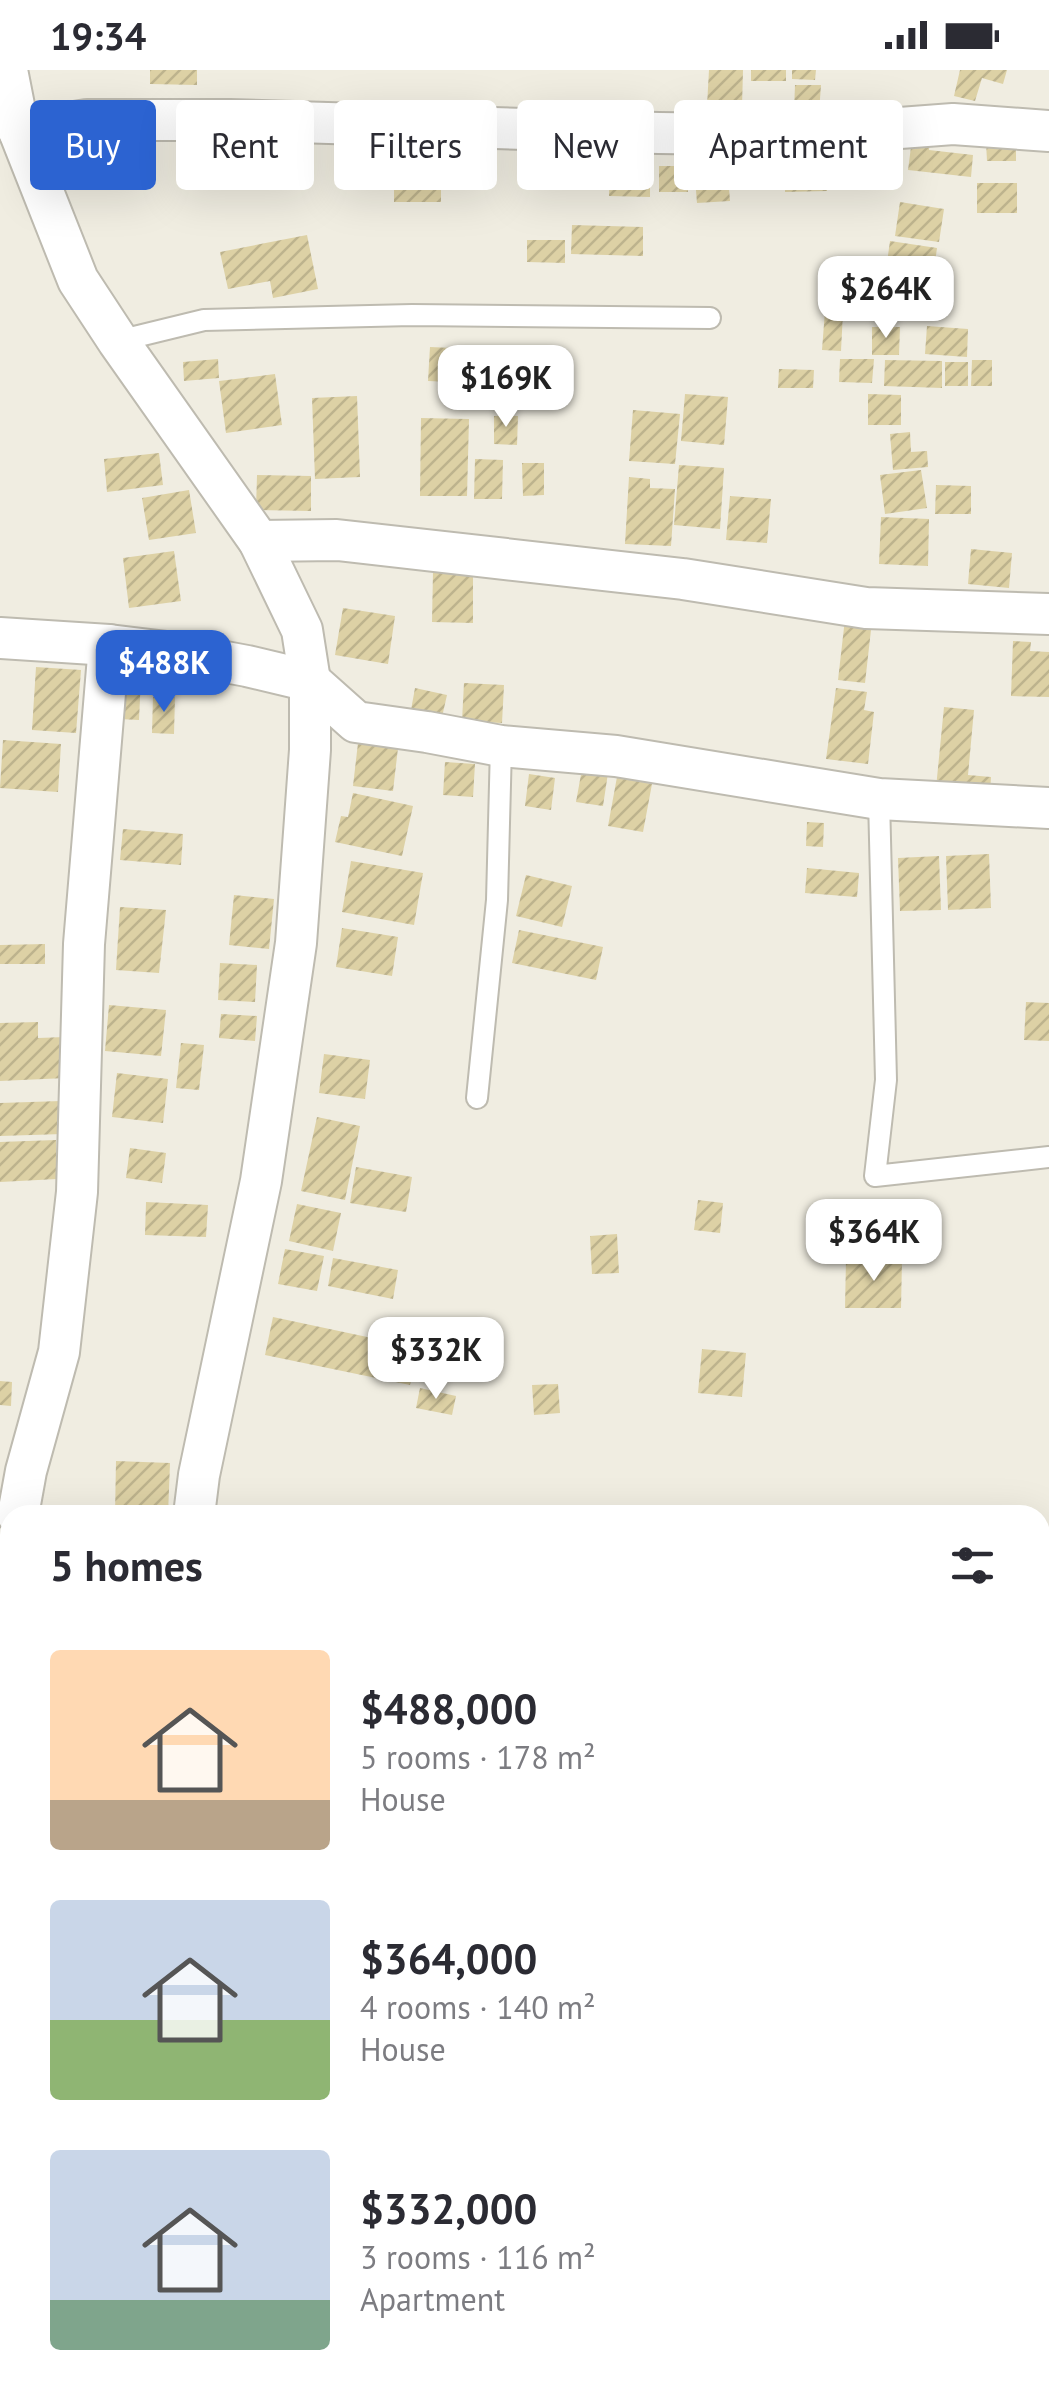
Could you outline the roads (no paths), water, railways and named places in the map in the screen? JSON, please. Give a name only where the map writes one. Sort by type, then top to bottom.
[{"type":"street","points":[[6,70],[19,131],[78,280],[260,541],[302,630],[310,680],[310,750],[293,962],[261,1181],[196,1505]]},
{"type":"street","points":[[19,131],[87,120],[230,120],[677,134],[806,134],[953,124],[1049,130]]},
{"type":"street","points":[[260,541],[337,540],[683,578],[866,608],[1049,614]]},
{"type":"street","points":[[0,638],[199,657],[310,680],[356,722],[501,746],[616,756],[879,799],[1049,808]]},
{"type":"street","points":[[20,1505],[58,1352],[77,1192],[84,944],[108,646]]},
{"type":"lane","points":[[118,341],[204,320],[412,315],[710,318]]},
{"type":"lane","points":[[477,1098],[497,900],[501,746]]},
{"type":"lane","points":[[879,799],[886,1080],[875,1176],[1049,1158]]}]
